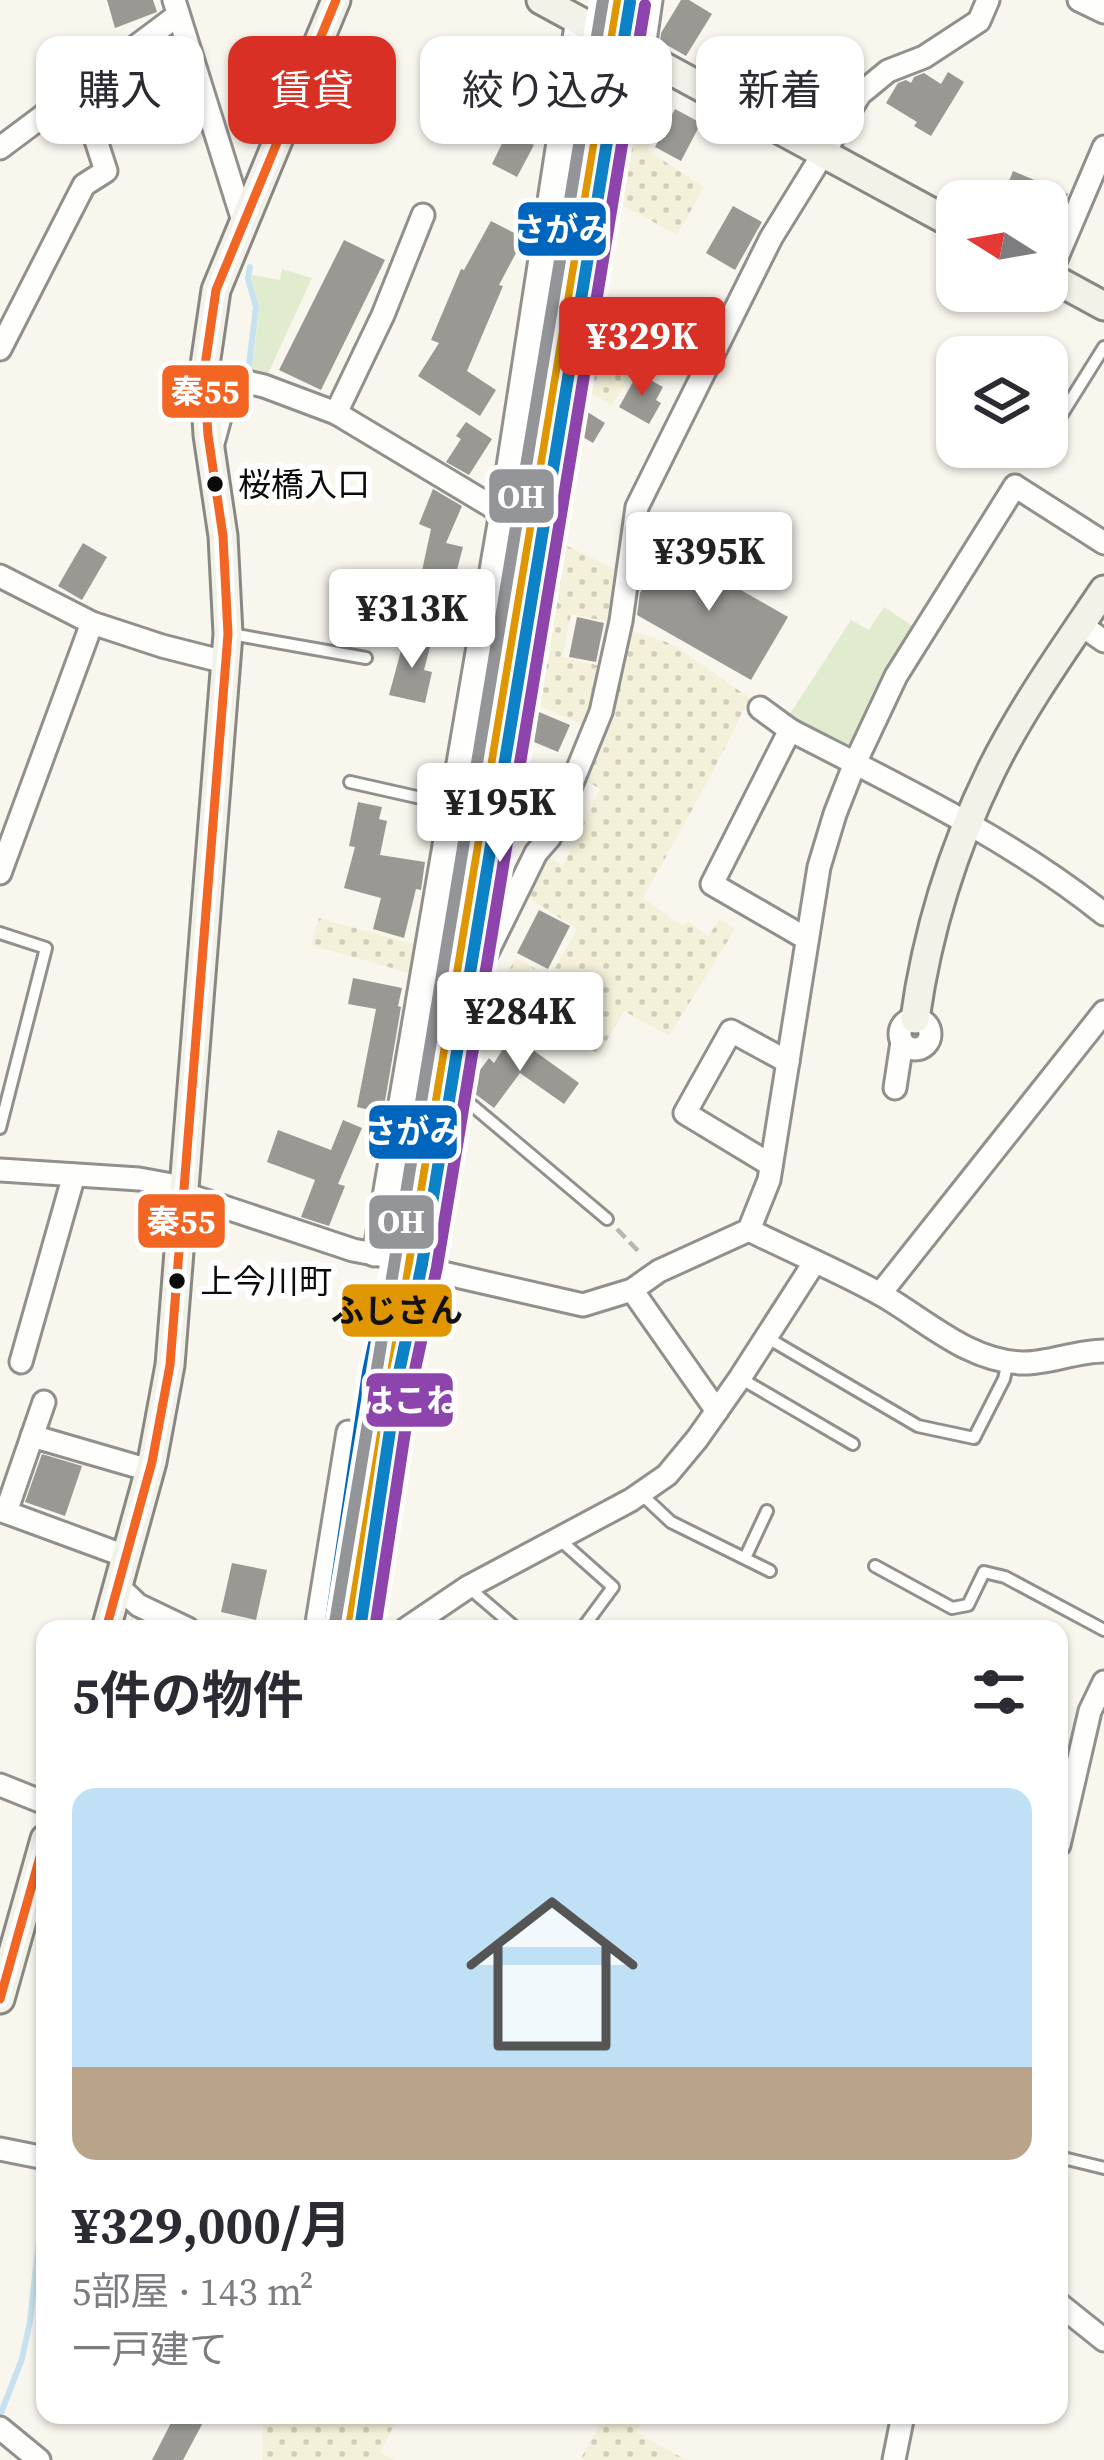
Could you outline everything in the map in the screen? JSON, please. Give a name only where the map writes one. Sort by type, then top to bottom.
[{"type":"street","points":[[108,1620],[149,1470],[170,1365],[226,662],[223,536],[204,372],[216,290],[336,0]]},
{"type":"street","points":[[541,0],[607,36]]},
{"type":"street","points":[[646,36],[651,0]]},
{"type":"street","points":[[427,1264],[472,983],[536,853],[550,837],[601,712],[638,507],[771,238],[860,94],[888,71],[924,57],[980,21],[988,0]]},
{"type":"street","points":[[1079,0],[1104,12]]},
{"type":"street","points":[[142,36],[176,8],[244,224]]},
{"type":"street","points":[[374,1255],[501,512],[577,19]]},
{"type":"street","points":[[672,72],[936,215]]},
{"type":"street","points":[[0,148],[36,121]]},
{"type":"street","points":[[0,349],[84,185],[106,171],[97,144]]},
{"type":"street","points":[[1068,230],[1104,148]]},
{"type":"street","points":[[336,413],[423,215]]},
{"type":"street","points":[[1068,287],[1104,306]]},
{"type":"street","points":[[204,372],[264,386],[336,413],[501,512]]},
{"type":"street","points":[[0,1170],[139,1180],[182,1190],[374,1255],[427,1264],[443,1273],[571,1304],[595,1303],[632,1290],[659,1271],[749,1230],[771,1166],[819,867],[855,763],[896,676],[1015,486],[1104,543]]},
{"type":"street","points":[[0,576],[92,623],[226,662]]},
{"type":"street","points":[[895,1088],[932,929],[968,824],[992,768],[1092,633],[1104,590]]},
{"type":"street","points":[[0,870],[92,623]]},
{"type":"street","points":[[760,708],[790,730],[968,824],[1058,878],[1104,914]]},
{"type":"street","points":[[790,730],[712,884],[807,939]]},
{"type":"street","points":[[880,1294],[1104,1012]]},
{"type":"street","points":[[771,1166],[685,1113],[731,1031],[788,1062]]},
{"type":"street","points":[[21,1362],[74,1175]]},
{"type":"street","points":[[749,1230],[880,1294],[981,1355],[1026,1364],[1104,1351]]},
{"type":"street","points":[[420,1620],[667,1475],[740,1378],[814,1263]]},
{"type":"street","points":[[632,1290],[717,1411]]},
{"type":"street","points":[[44,1402],[3,1511],[125,1556]]},
{"type":"street","points":[[317,1620],[348,1432]]},
{"type":"street","points":[[32,1436],[149,1470]]},
{"type":"street","points":[[117,1585],[138,1605],[169,1620]]},
{"type":"street","points":[[1068,1806],[1090,1711],[1104,1682]]},
{"type":"street","points":[[0,1785],[36,1799]]},
{"type":"street","points":[[0,2000],[36,1871]]},
{"type":"street","points":[[0,2149],[36,2156]]},
{"type":"street","points":[[1068,2311],[1104,2340]]},
{"type":"street","points":[[894,2460],[901,2424]]},
{"type":"street","points":[[0,2428],[39,2460]]},
{"type":"lane","points":[[1068,404],[1104,347]]},
{"type":"lane","points":[[212,463],[236,380]]},
{"type":"lane","points":[[228,634],[366,658]]},
{"type":"lane","points":[[350,782],[452,805]]},
{"type":"lane","points":[[0,933],[46,948],[0,1129]]},
{"type":"lane","points":[[454,1091],[607,1219]]},
{"type":"lane","points":[[766,1337],[918,1426],[980,1440],[1008,1361]]},
{"type":"lane","points":[[740,1378],[853,1444]]},
{"type":"lane","points":[[640,1493],[671,1522],[770,1570]]},
{"type":"lane","points":[[745,1558],[767,1511]]},
{"type":"lane","points":[[560,1540],[613,1587],[589,1620]]},
{"type":"lane","points":[[875,1567],[952,1607],[968,1605],[984,1572],[1005,1576],[1104,1630]]},
{"type":"lane","points":[[468,1588],[506,1620]]},
{"type":"lane","points":[[1068,2158],[1104,2168]]},
{"type":"path","points":[[607,1219],[659,1271]]},
{"type":"shaded area","points":[[615,144],[650,144],[647,150],[704,187],[677,235],[606,196]]},
{"type":"shaded area","points":[[585,321],[645,353],[612,405],[570,383]]},
{"type":"shaded area","points":[[539,532],[620,572],[613,623],[571,614],[562,657],[605,667],[588,727],[519,697]]},
{"type":"shaded area","points":[[630,630],[672,644],[750,698],[643,898],[683,926],[687,921],[708,936],[720,919],[735,929],[669,1036],[624,1011],[599,1054],[493,997],[516,958],[550,977],[577,929],[524,895],[548,856],[563,866],[600,789],[581,777]]},
{"type":"shaded area","points":[[319,918],[416,945],[409,973],[311,945]]},
{"type":"shaded area","points":[[263,2424],[394,2424],[380,2452],[394,2460],[262,2460]]},
{"type":"shaded area","points":[[600,2424],[640,2424],[636,2432],[686,2460],[580,2460]]},
{"type":"green space","points":[[282,269],[312,278],[266,378],[251,374],[259,310],[252,275],[280,280]]},
{"type":"green space","points":[[884,607],[914,627],[852,746],[840,750],[786,720],[851,620],[869,630]]},
{"type":"building","points":[[107,0],[153,0],[157,12],[115,28]]},
{"type":"building","points":[[681,0],[712,14],[686,56],[672,48],[672,36],[661,33]]},
{"type":"building","points":[[948,72],[964,82],[931,136],[886,103],[898,83],[911,83],[924,73],[941,84]]},
{"type":"building","points":[[675,109],[696,120],[696,132],[681,161],[655,147],[672,144]]},
{"type":"building","points":[[502,144],[534,145],[517,177],[492,164]]},
{"type":"building","points":[[1013,171],[1035,180],[1009,180]]},
{"type":"building","points":[[733,206],[762,222],[735,270],[706,253]]},
{"type":"building","points":[[491,221],[524,238],[499,285],[503,286],[467,371],[496,390],[480,416],[418,376],[439,343],[431,340],[461,269]]},
{"type":"building","points":[[344,240],[385,260],[321,390],[279,370]]},
{"type":"building","points":[[658,307],[682,321],[665,352],[640,338]]},
{"type":"building","points":[[638,373],[663,387],[656,400],[661,403],[649,424],[619,407]]},
{"type":"building","points":[[578,406],[605,423],[593,443],[566,427]]},
{"type":"building","points":[[466,422],[492,439],[469,475],[446,462]]},
{"type":"building","points":[[433,489],[462,506],[446,543],[463,547],[446,611],[415,603],[431,529],[419,524]]},
{"type":"building","points":[[83,543],[107,557],[82,600],[58,586]]},
{"type":"building","points":[[666,547],[788,617],[751,680],[637,615],[640,593]]},
{"type":"building","points":[[577,617],[604,623],[596,662],[569,657]]},
{"type":"building","points":[[405,636],[431,643],[424,670],[432,672],[425,703],[389,695]]},
{"type":"building","points":[[527,707],[570,725],[558,752],[515,734]]},
{"type":"building","points":[[513,780],[539,794],[524,822],[506,812],[512,800],[504,796]]},
{"type":"building","points":[[358,802],[382,807],[379,819],[387,821],[380,855],[425,862],[421,890],[416,889],[404,938],[373,929],[381,898],[344,888],[355,847],[349,846]]},
{"type":"building","points":[[495,838],[515,842],[510,873],[499,894],[485,891]]},
{"type":"building","points":[[539,910],[570,926],[548,969],[517,953]]},
{"type":"building","points":[[353,978],[402,988],[383,1113],[357,1107],[376,1009],[348,1004]]},
{"type":"building","points":[[512,1035],[579,1083],[564,1104],[520,1073],[494,1108],[470,1090],[489,1058],[494,1063]]},
{"type":"building","points":[[343,1120],[362,1128],[338,1184],[345,1186],[329,1226],[301,1217],[315,1180],[267,1162],[278,1130],[331,1150]]},
{"type":"building","points":[[42,1454],[82,1466],[65,1516],[25,1502]]},
{"type":"building","points":[[232,1563],[267,1570],[256,1620],[221,1612]]},
{"type":"building","points":[[170,2424],[202,2424],[183,2460],[152,2460]]},
{"type":"waterway","points":[[248,373],[256,307],[248,279],[250,267]]},
{"type":"waterway","points":[[1,2413],[22,2359],[36,2267]]},
{"type":"transit line","name":"秦55","points":[[108,1620],[152,1462],[170,1365],[228,634],[223,536],[204,372],[216,290],[336,0]]},
{"type":"transit line","name":"さがみ","points":[[331,1620],[368,1372],[392,1259],[600,0]]},
{"type":"transit line","name":"OH","points":[[335,1620],[603,0]]},
{"type":"transit line","name":"ふじさん","points":[[346,1620],[383,1374],[407,1262],[615,0]]},
{"type":"transit line","name":"OH","points":[[361,1620],[398,1377],[422,1264],[630,2]]},
{"type":"transit line","name":"はこね","points":[[376,1620],[645,5]]},
{"type":"transit line","name":"秦55","points":[[0,1999],[36,1871]]},
{"type":"place","name":"桜橋入口","points":[[215,484]]},
{"type":"place","name":"上今川町","points":[[177,1281]]}]
